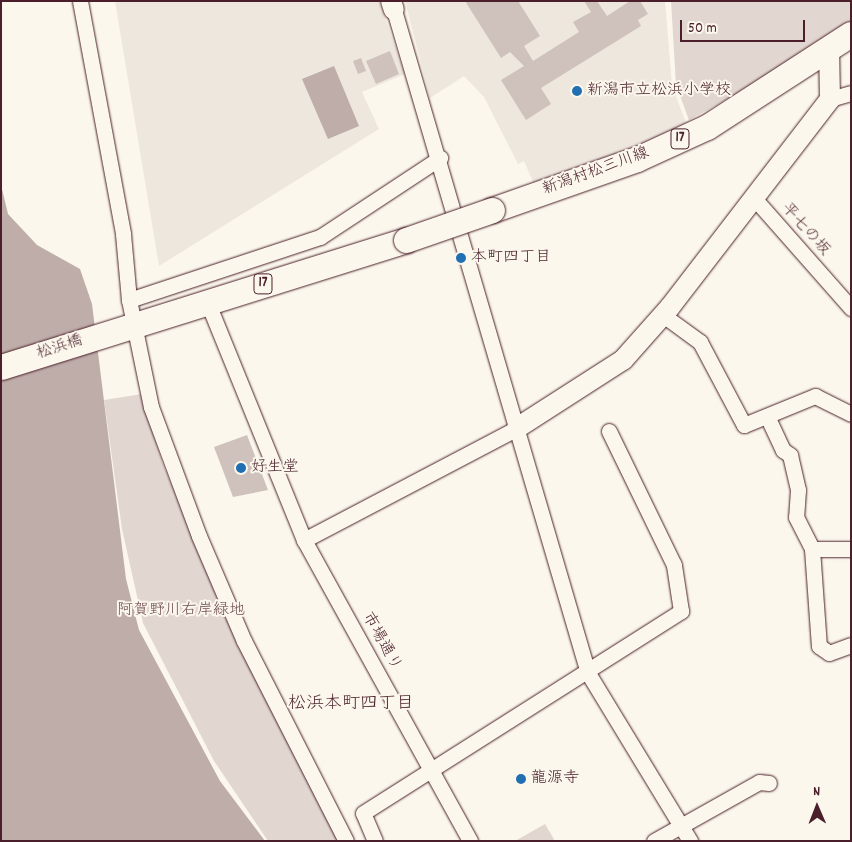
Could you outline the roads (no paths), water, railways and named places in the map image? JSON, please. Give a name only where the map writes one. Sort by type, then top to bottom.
[{"type":"main road","name":"新潟村松三川線","points":[[207,301],[406,240],[637,159],[706,127],[851,34]]},
{"type":"main road","name":"17","points":[[126,327],[207,301]]},
{"type":"main road","name":"松浜橋","points":[[1,367],[126,327]]},
{"type":"street","points":[[80,1],[123,234],[128,300],[126,327],[151,407],[199,536],[244,641],[346,841]]},
{"type":"street","points":[[392,5],[440,158],[588,673],[690,841]]},
{"type":"street","points":[[304,540],[517,428],[624,360],[663,315],[830,99],[829,49]]},
{"type":"street","points":[[830,99],[851,94]]},
{"type":"street","points":[[128,300],[320,237],[440,158]]},
{"type":"street","name":"平七の坂","points":[[754,198],[851,308]]},
{"type":"street","name":"市場通り","points":[[207,301],[304,540],[430,774],[470,841]]},
{"type":"street","points":[[663,315],[700,342],[725,384],[737,418],[744,425],[815,396],[851,414]]},
{"type":"street","points":[[767,416],[783,450],[790,454],[798,490],[796,517],[812,549],[819,646],[829,653],[851,645]]},
{"type":"street","points":[[375,841],[363,813],[430,774],[681,611],[682,600],[674,566],[650,509],[638,495],[609,431]]},
{"type":"street","points":[[812,549],[851,549]]},
{"type":"street","points":[[654,841],[681,824],[759,782],[769,783]]},
{"type":"place","name":"新潟市立松浜小学校","points":[[577,91]]},
{"type":"place","name":"本町四丁目","points":[[461,258]]},
{"type":"place","name":"好生堂","points":[[241,468]]},
{"type":"place","name":"龍源寺","points":[[521,779]]},
{"type":"district","name":"松浜本町四丁目","points":[[351,705]]},
{"type":"park label","name":"阿賀野川右岸緑地","points":[[181,611]]}]
